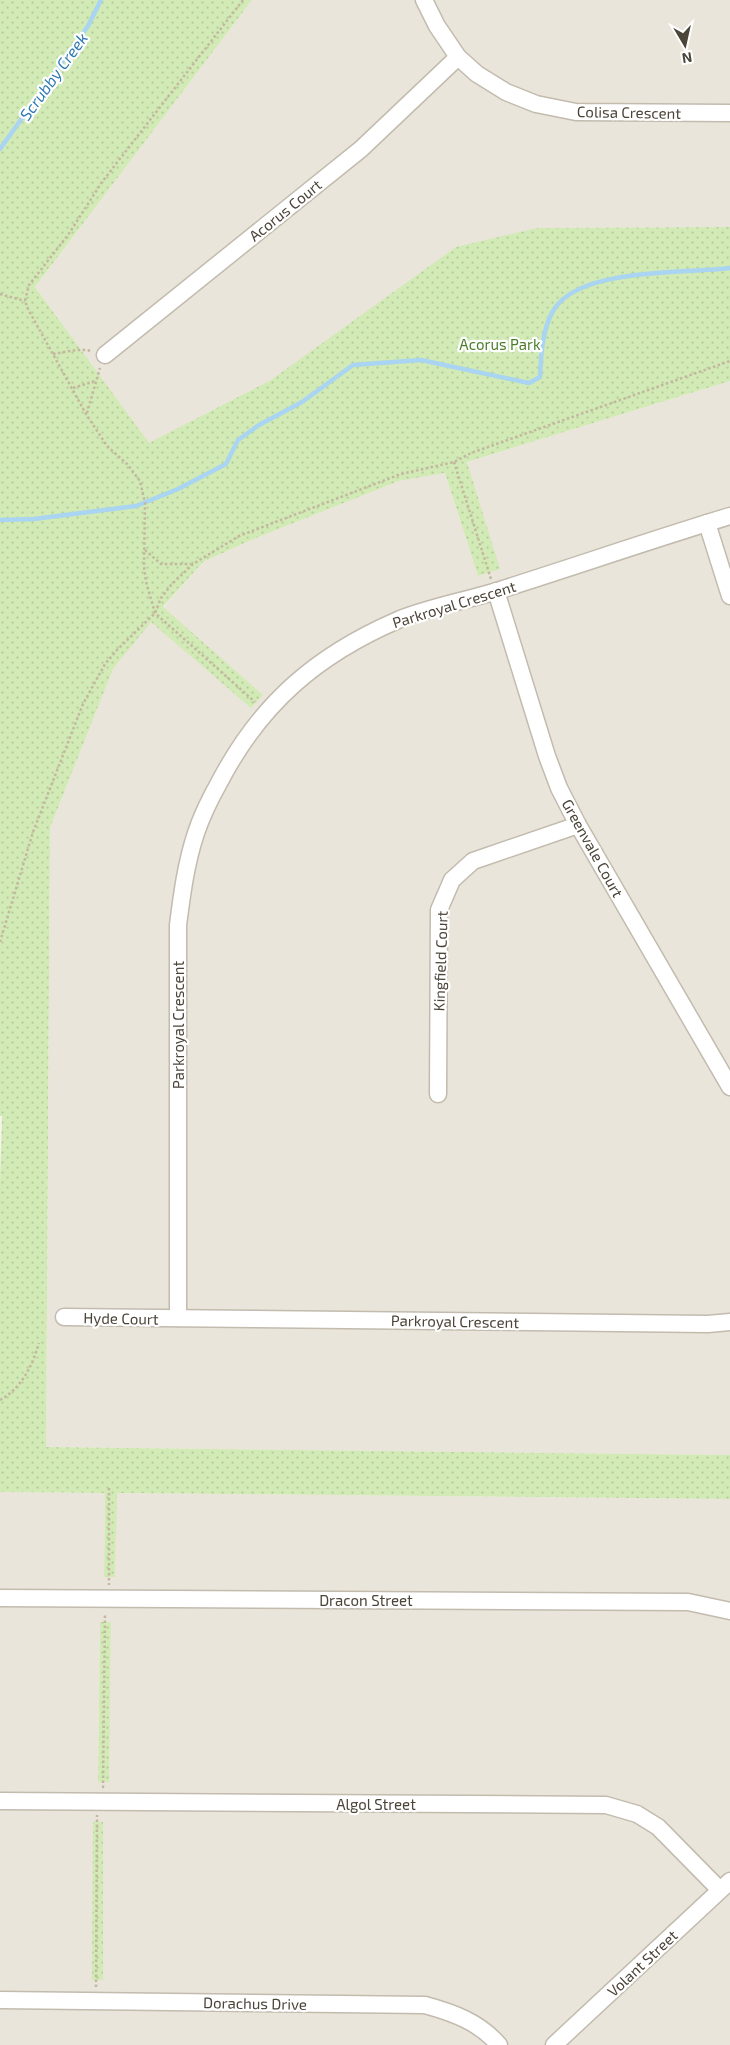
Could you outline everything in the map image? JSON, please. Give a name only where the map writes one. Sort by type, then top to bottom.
[{"type":"street","name":"Colisa Crescent","points":[[424,0],[437,26],[458,57],[477,74],[506,92],[536,104],[576,112],[730,113]]},
{"type":"street","name":"Acorus Court","points":[[105,355],[361,149],[458,57]]},
{"type":"street","name":"Parkroyal Crescent","points":[[730,516],[496,592],[400,619],[357,639],[322,662],[289,687],[266,712],[234,754],[196,832],[184,880],[178,925],[178,1318],[688,1324],[730,1322]]},
{"type":"street","points":[[707,523],[730,596]]},
{"type":"street","name":"Greenvale Court","points":[[496,592],[546,756],[559,788],[578,825],[730,1087]]},
{"type":"street","name":"Kingfield Court","points":[[438,1094],[439,910],[452,880],[473,861],[578,825]]},
{"type":"street","name":"Hyde Court","points":[[64,1317],[178,1318]]},
{"type":"street","name":"Dracon Street","points":[[0,1598],[688,1602],[730,1611]]},
{"type":"street","name":"Algol Street","points":[[0,1801],[606,1805],[637,1814],[658,1827],[725,1886]]},
{"type":"street","name":"Volant Street","points":[[554,2045],[725,1886]]},
{"type":"street","name":"Dorachus Drive","points":[[0,2000],[425,2005],[458,2014],[490,2035],[499,2045]]},
{"type":"path","points":[[243,0],[102,182],[68,235],[29,285],[25,301],[86,414],[107,446],[127,464],[140,481],[145,503],[144,567],[146,582],[155,613],[266,712]]},
{"type":"path","points":[[0,294],[25,301]]},
{"type":"path","points":[[53,354],[76,352],[82,349],[105,355],[95,381],[86,414]]},
{"type":"path","points":[[0,942],[33,832],[83,704],[105,664],[155,613],[161,598],[193,564],[238,536],[400,474],[454,462],[471,453],[730,361]]},
{"type":"path","points":[[73,388],[95,381]]},
{"type":"path","points":[[454,462],[496,592]]},
{"type":"path","points":[[145,550],[161,564],[193,564]]},
{"type":"path","points":[[0,1400],[7,1396],[26,1377],[39,1343]]},
{"type":"path","points":[[109,1488],[109,1586],[116,1586]]},
{"type":"path","points":[[97,1786],[103,1787],[105,1613],[113,1613]]},
{"type":"path","points":[[96,2002],[97,1810]]},
{"type":"shaded area","points":[[252,0],[730,0],[730,227],[537,228],[271,380],[149,444],[35,287]]},
{"type":"shaded area","points":[[730,381],[730,1455],[46,1447],[50,828],[113,669],[151,621],[263,695],[163,608],[203,562],[256,538],[399,481],[445,473],[478,576],[499,569],[467,462]]},
{"type":"shaded area","points":[[0,1492],[105,1493],[104,1577],[115,1577],[116,1493],[730,1499],[730,2045],[0,2045]],"holes":[[[100,1622],[111,1623],[108,1782],[98,1781]]]},
{"type":"green space","name":"Acorus Park","points":[[0,0],[252,0],[35,287],[149,443],[271,380],[456,247],[537,228],[730,227],[730,381],[467,462],[500,569],[478,576],[445,473],[399,481],[256,538],[203,562],[163,607],[263,695],[251,708],[151,622],[113,669],[50,828],[46,1447],[730,1455],[730,1499],[117,1493],[115,1577],[104,1577],[105,1493],[0,1492],[0,1184],[2,1116],[0,1116]]},
{"type":"green space","points":[[100,1622],[111,1622],[109,1782],[98,1782]]},
{"type":"green space","points":[[93,1822],[103,1822],[103,1980],[92,1980]]},
{"type":"waterway","name":"Scrubby Creek","points":[[0,149],[88,26],[101,0]]},
{"type":"waterway","points":[[0,520],[34,519],[136,506],[178,489],[226,464],[238,440],[259,425],[302,402],[353,365],[421,360],[529,383],[540,377],[546,326],[553,311],[566,297],[585,287],[634,275],[730,268]]}]
